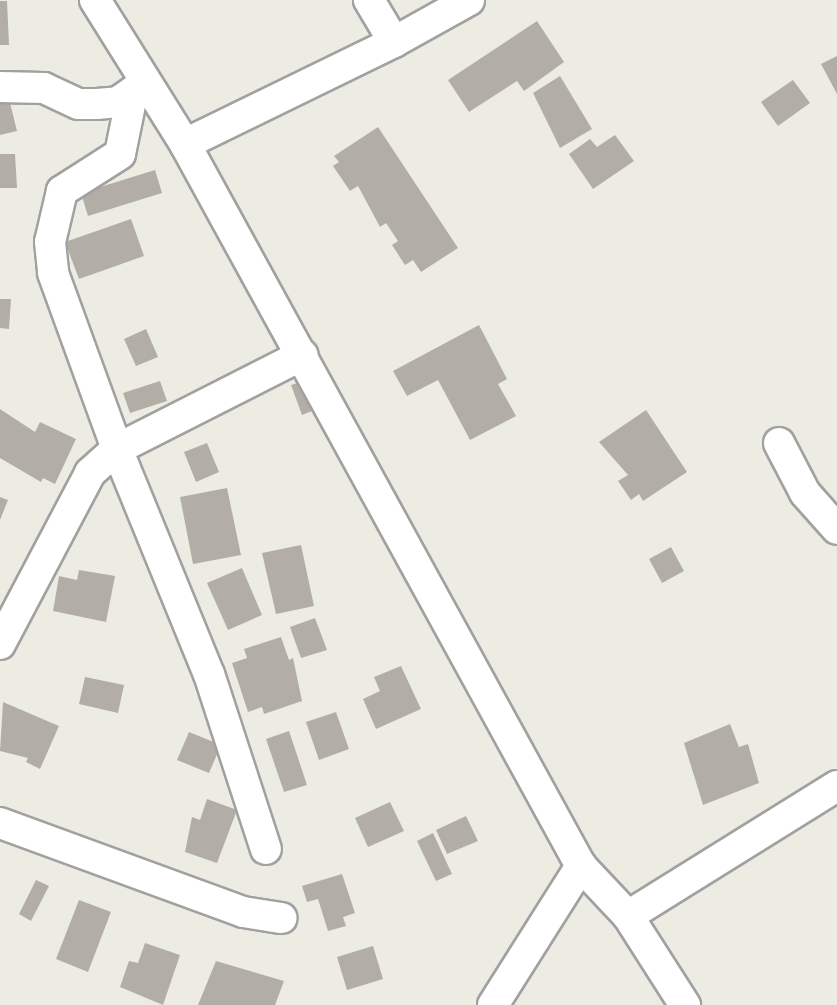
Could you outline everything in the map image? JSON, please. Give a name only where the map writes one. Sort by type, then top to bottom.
[{"type":"street","points":[[95,0],[139,88],[185,144],[581,866],[628,916],[685,1005]]},
{"type":"street","points":[[369,0],[394,42]]},
{"type":"street","points":[[185,144],[394,42],[469,0]]},
{"type":"street","points":[[0,87],[44,88],[79,104],[118,102],[139,88]]},
{"type":"street","points":[[139,88],[120,154],[62,191],[50,242],[53,273],[117,448],[209,674],[266,849]]},
{"type":"street","points":[[0,644],[72,502],[90,473],[117,448],[302,355]]},
{"type":"street","points":[[779,443],[805,493],[837,529]]},
{"type":"street","points":[[628,916],[837,786]]},
{"type":"street","points":[[0,823],[243,912],[282,918]]},
{"type":"street","points":[[493,1005],[581,866]]},
{"type":"building","points":[[0,1],[7,1],[9,45],[0,45]]},
{"type":"building","points":[[537,21],[564,62],[524,91],[517,81],[469,112],[448,80]]},
{"type":"building","points":[[837,56],[837,94],[821,64]]},
{"type":"building","points":[[560,76],[592,129],[560,148],[533,93]]},
{"type":"building","points":[[793,80],[810,103],[778,126],[761,102]]},
{"type":"building","points":[[8,95],[17,131],[0,135],[0,97]]},
{"type":"building","points":[[378,127],[458,248],[421,272],[413,260],[405,265],[392,245],[398,241],[386,223],[380,227],[358,186],[350,191],[333,166],[339,162],[334,156]]},
{"type":"building","points":[[615,135],[634,161],[593,189],[569,154],[590,139],[597,147]]},
{"type":"building","points":[[0,154],[15,154],[17,188],[0,188]]},
{"type":"building","points":[[155,170],[162,193],[88,216],[81,193]]},
{"type":"building","points":[[131,219],[144,256],[79,279],[65,242]]},
{"type":"building","points":[[0,299],[11,299],[9,329],[0,328]]},
{"type":"building","points":[[479,325],[507,379],[498,384],[516,416],[470,440],[438,380],[407,396],[393,371]]},
{"type":"building","points":[[146,329],[158,357],[136,366],[124,339]]},
{"type":"building","points":[[307,380],[317,409],[302,415],[291,385]]},
{"type":"building","points":[[160,381],[167,401],[130,413],[123,393]]},
{"type":"building","points":[[0,409],[35,432],[40,422],[76,439],[55,484],[43,478],[41,482],[0,458]]},
{"type":"building","points":[[646,410],[687,472],[643,501],[639,494],[631,500],[618,481],[628,475],[599,442]]},
{"type":"building","points":[[207,443],[219,472],[196,482],[184,452]]},
{"type":"building","points":[[227,488],[241,555],[193,564],[180,497]]},
{"type":"building","points":[[0,497],[8,500],[0,520]]},
{"type":"building","points":[[301,545],[314,606],[276,614],[262,553]]},
{"type":"building","points":[[671,547],[684,571],[662,583],[649,559]]},
{"type":"building","points":[[242,568],[262,615],[228,630],[207,583]]},
{"type":"building","points":[[79,570],[115,576],[106,622],[53,611],[59,576],[77,580]]},
{"type":"building","points":[[315,618],[327,650],[301,658],[290,627]]},
{"type":"building","points":[[281,637],[289,660],[293,658],[302,701],[264,714],[262,707],[248,712],[232,663],[247,658],[244,649]]},
{"type":"building","points":[[401,666],[421,709],[376,729],[363,699],[380,691],[374,677]]},
{"type":"building","points":[[85,677],[124,685],[118,713],[79,704]]},
{"type":"building","points":[[3,702],[59,726],[40,769],[26,762],[28,758],[0,751]]},
{"type":"building","points":[[336,712],[349,749],[319,760],[306,722]]},
{"type":"building","points":[[730,724],[739,747],[748,744],[759,783],[703,805],[684,743]]},
{"type":"building","points":[[289,731],[307,785],[284,792],[266,739]]},
{"type":"building","points":[[189,732],[221,745],[209,773],[177,760]]},
{"type":"building","points":[[207,799],[237,810],[217,863],[185,852],[192,817],[200,820]]},
{"type":"building","points":[[390,802],[404,831],[368,847],[355,818]]},
{"type":"building","points":[[466,816],[478,841],[447,854],[436,830]]},
{"type":"building","points":[[433,833],[452,874],[436,881],[417,841]]},
{"type":"building","points":[[342,874],[355,913],[343,917],[346,926],[328,931],[318,899],[307,902],[302,886]]},
{"type":"building","points":[[36,880],[49,886],[31,921],[19,914]]},
{"type":"building","points":[[79,900],[111,912],[88,972],[56,959]]},
{"type":"building","points":[[145,943],[180,955],[163,1005],[120,987],[129,961],[138,963]]},
{"type":"building","points":[[373,946],[383,979],[347,990],[337,957]]},
{"type":"building","points":[[216,961],[284,981],[275,1005],[198,1005]]}]
